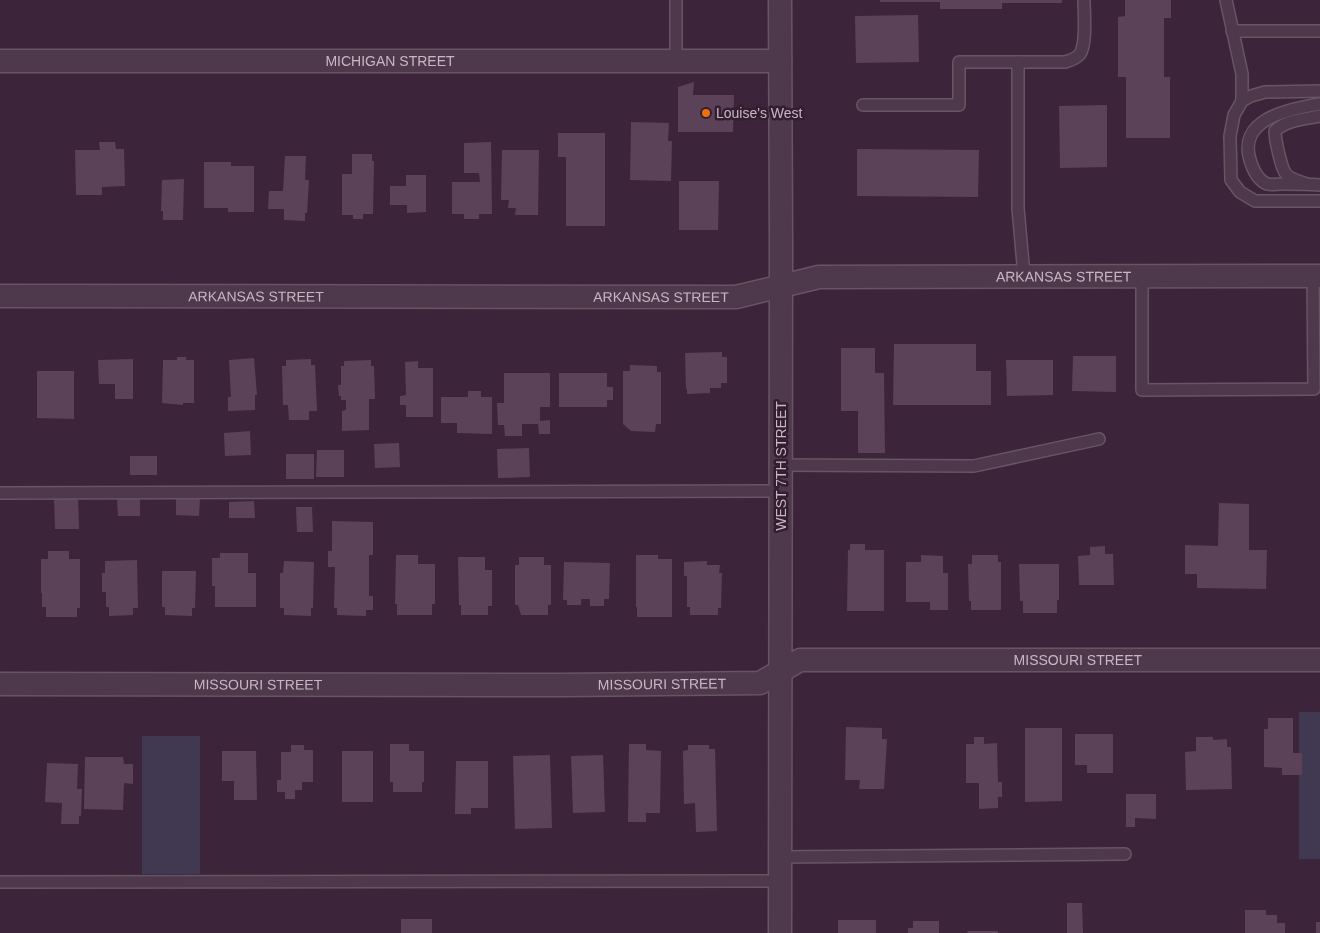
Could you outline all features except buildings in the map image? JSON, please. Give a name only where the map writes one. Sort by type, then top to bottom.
[{"type":"street","name":"WEST 7TH STREET","points":[[780,0],[780,933]]},
{"type":"street","name":"MICHIGAN STREET","points":[[0,61],[780,61]]},
{"type":"street","name":"ARKANSAS STREET","points":[[0,296],[736,297],[819,277],[1317,276]]},
{"type":"street","name":"MISSOURI STREET","points":[[0,684],[760,682],[800,660],[1320,660]]},
{"type":"lane","points":[[676,0],[676,61]]},
{"type":"lane","points":[[863,105],[959,105],[959,62],[1066,62],[1074,59],[1080,53],[1084,44],[1084,0]]},
{"type":"lane","points":[[1226,0],[1242,74],[1242,100],[1234,115],[1230,136],[1231,180],[1240,192],[1255,201],[1320,201]]},
{"type":"lane","points":[[1232,31],[1320,31]]},
{"type":"lane","points":[[1018,62],[1018,208],[1024,276]]},
{"type":"lane","points":[[1242,100],[1265,92],[1320,91]]},
{"type":"lane","points":[[1320,104],[1280,113],[1262,122],[1252,133],[1248,146],[1250,162],[1258,178],[1268,184],[1320,184]]},
{"type":"lane","points":[[1308,184],[1296,180],[1286,173],[1275,141],[1275,131],[1280,126],[1292,121],[1320,116]]},
{"type":"lane","points":[[1142,276],[1142,390],[1314,389],[1317,276]]},
{"type":"lane","points":[[781,465],[974,466],[1099,439]]},
{"type":"lane","points":[[0,493],[781,491]]},
{"type":"lane","points":[[780,857],[1125,854]]},
{"type":"lane","points":[[0,882],[780,881]]},
{"type":"shaded area","points":[[1299,712],[1320,712],[1320,859],[1299,859]]},
{"type":"shaded area","points":[[142,736],[200,736],[200,874],[142,874]]},
{"type":"place","name":"Louise's West","points":[[706,113]]}]
